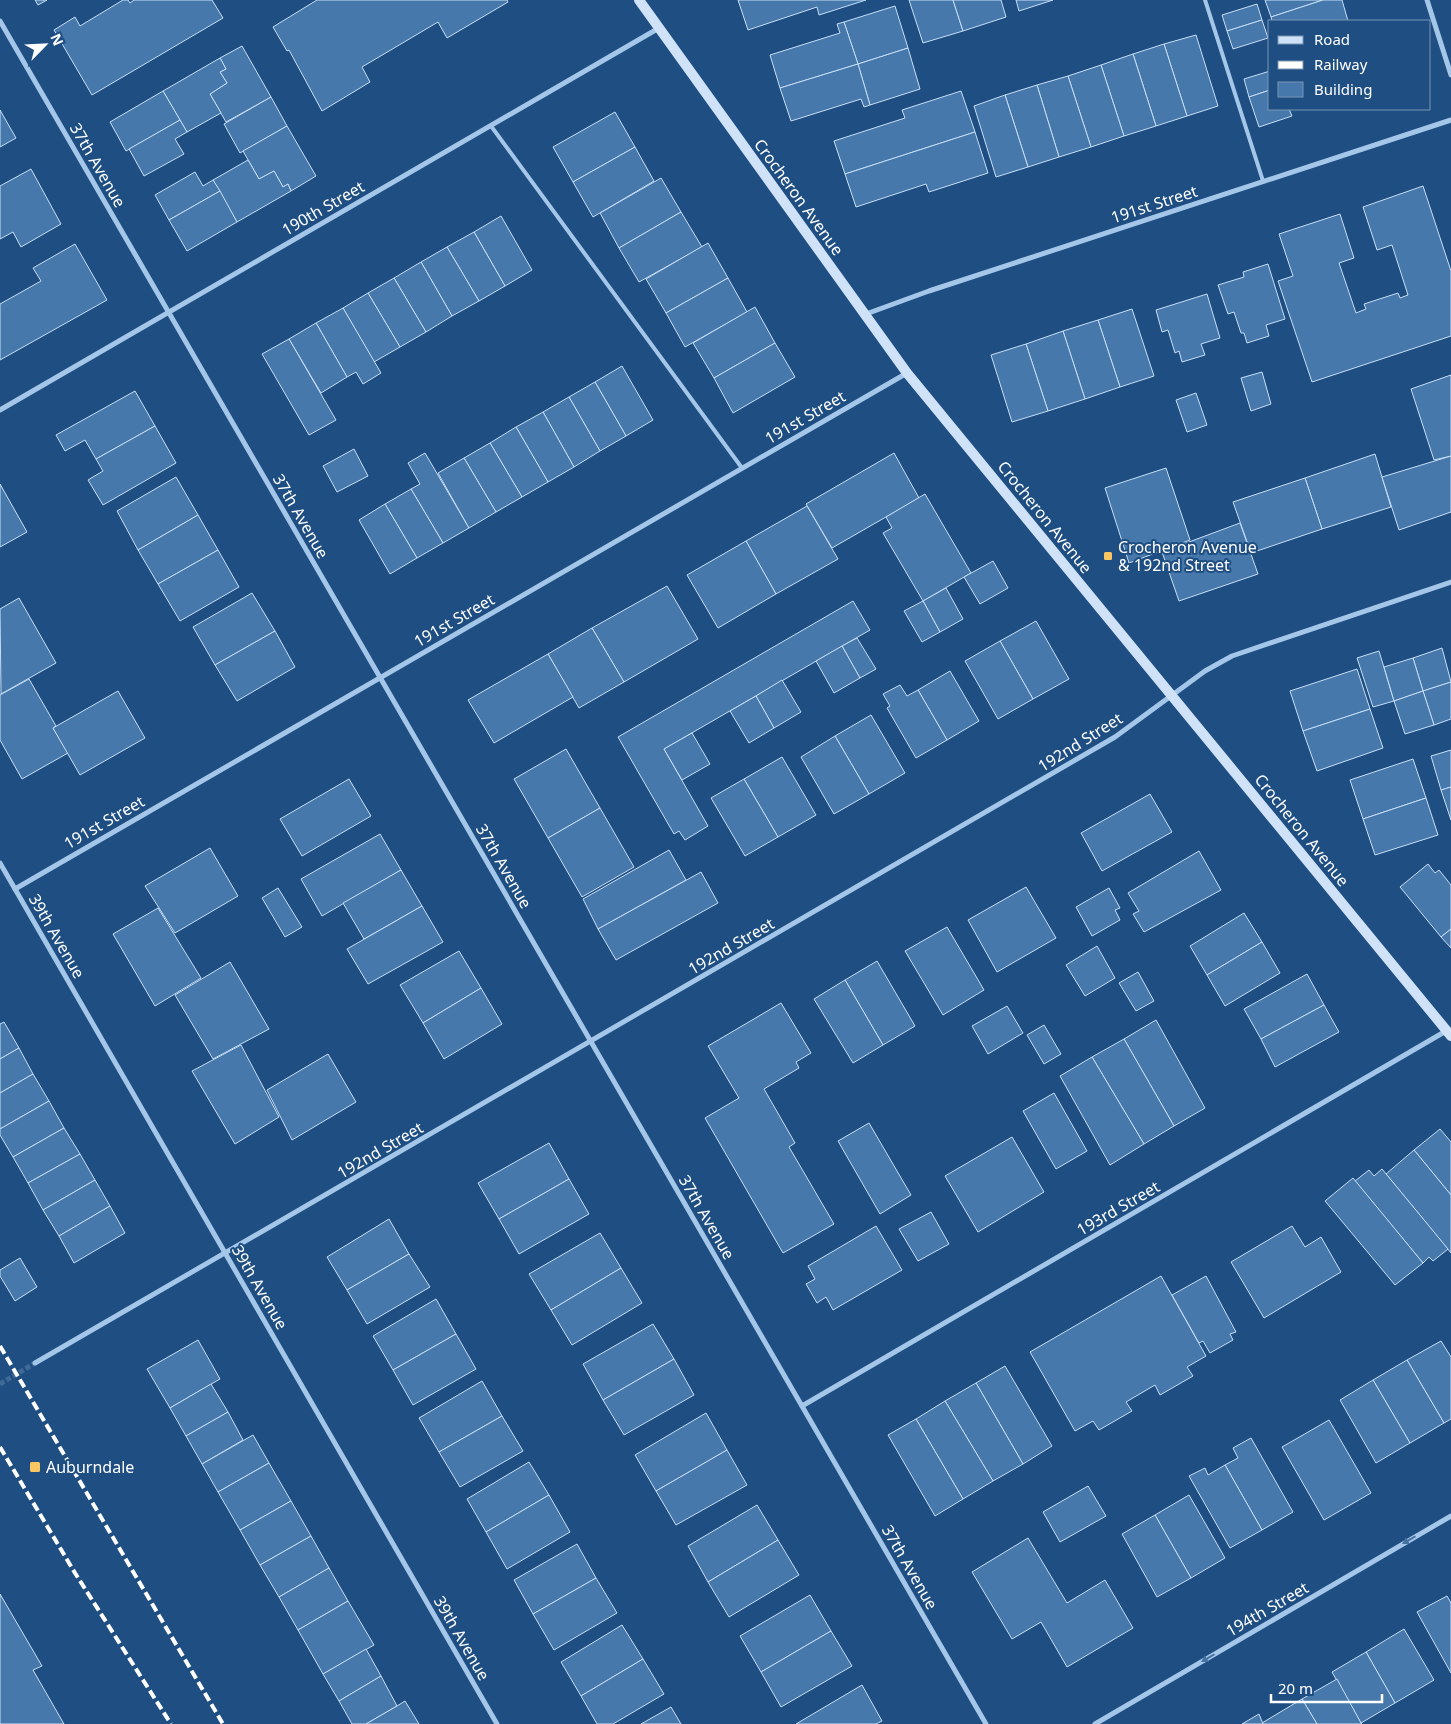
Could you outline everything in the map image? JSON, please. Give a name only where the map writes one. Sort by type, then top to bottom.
[{"type":"street","name":"Crocheron Avenue","points":[[639,0],[907,373],[1449,1034]]},
{"type":"street","points":[[1427,0],[1451,75]]},
{"type":"street","name":"37th Avenue","points":[[0,21],[986,1724]]},
{"type":"street","name":"190th Street","points":[[0,410],[659,28]]},
{"type":"street","name":"191st Street","points":[[865,315],[938,288],[1451,120]]},
{"type":"street","name":"191st Street","points":[[15,889],[907,373]]},
{"type":"street","name":"192nd Street","points":[[35,1363],[1115,737],[1205,671],[1232,656],[1451,582]]},
{"type":"street","name":"39th Avenue","points":[[0,863],[497,1724]]},
{"type":"street","name":"193rd Street","points":[[802,1406],[1449,1034]]},
{"type":"street","name":"194th Street","points":[[1095,1724],[1451,1516]]},
{"type":"lane","points":[[1205,0],[1263,182]]},
{"type":"lane","points":[[491,126],[742,468]]},
{"type":"building","points":[[35,0],[47,0],[38,5]]},
{"type":"building","points":[[123,0],[128,0],[130,3],[134,0],[212,0],[223,18],[92,95],[54,30],[75,17],[80,26]]},
{"type":"building","points":[[317,0],[507,0],[508,2],[447,38],[438,22],[362,67],[370,82],[322,111],[289,50],[287,51],[273,27]]},
{"type":"building","points":[[738,0],[866,0],[819,15],[817,7],[748,30]]},
{"type":"building","points":[[909,0],[953,0],[963,31],[923,43]]},
{"type":"building","points":[[953,0],[1001,0],[1006,17],[963,31]]},
{"type":"building","points":[[1016,0],[1053,0],[1019,11]]},
{"type":"building","points":[[1265,0],[1323,0],[1271,17]]},
{"type":"building","points":[[1323,0],[1342,0],[1348,20],[1272,20],[1271,17]]},
{"type":"building","points":[[1257,4],[1262,20],[1227,31],[1222,15]]},
{"type":"building","points":[[895,6],[908,48],[858,64],[844,22]]},
{"type":"building","points":[[1262,20],[1268,38],[1233,49],[1227,31]]},
{"type":"building","points":[[844,22],[858,64],[780,88],[770,55],[840,33],[837,24]]},
{"type":"building","points":[[1196,35],[1218,106],[1187,116],[1164,44]]},
{"type":"building","points":[[1164,44],[1187,116],[1156,126],[1133,54]]},
{"type":"building","points":[[242,46],[271,97],[226,122],[210,94],[227,83],[220,72],[226,69],[220,58]]},
{"type":"building","points":[[908,48],[920,89],[870,105],[858,64]]},
{"type":"building","points":[[1133,54],[1156,126],[1124,136],[1101,65]]},
{"type":"building","points":[[220,58],[226,69],[220,72],[227,83],[210,94],[221,113],[187,132],[163,91]]},
{"type":"building","points":[[858,64],[870,105],[864,107],[861,99],[791,121],[780,88]]},
{"type":"building","points":[[1101,65],[1124,136],[1091,147],[1068,76]]},
{"type":"building","points":[[1268,72],[1268,91],[1249,97],[1244,79]]},
{"type":"building","points":[[1068,76],[1091,147],[1059,157],[1037,85]]},
{"type":"building","points":[[1037,85],[1059,157],[1028,167],[1005,95]]},
{"type":"building","points":[[163,91],[180,120],[126,151],[110,122]]},
{"type":"building","points":[[961,91],[975,132],[845,174],[834,141],[905,118],[902,110]]},
{"type":"building","points":[[1268,91],[1268,110],[1289,110],[1292,116],[1259,127],[1249,97]]},
{"type":"building","points":[[1005,95],[1028,167],[996,177],[974,106]]},
{"type":"building","points":[[271,97],[287,126],[240,153],[224,124]]},
{"type":"building","points":[[0,110],[16,138],[0,147]]},
{"type":"building","points":[[615,112],[635,147],[573,182],[553,147]]},
{"type":"building","points":[[180,120],[187,132],[175,139],[184,154],[144,176],[129,149]]},
{"type":"building","points":[[287,126],[316,176],[291,191],[288,184],[283,187],[274,171],[259,179],[243,151]]},
{"type":"building","points":[[975,132],[988,173],[929,192],[926,184],[856,207],[845,174]]},
{"type":"building","points":[[635,147],[654,181],[593,217],[573,182]]},
{"type":"building","points":[[248,160],[259,179],[274,171],[283,187],[288,184],[291,191],[237,222],[213,180]]},
{"type":"building","points":[[31,169],[61,224],[21,247],[13,232],[0,239],[0,186]]},
{"type":"building","points":[[195,172],[203,186],[213,180],[220,191],[169,220],[155,195]]},
{"type":"building","points":[[661,178],[681,212],[619,248],[600,213]]},
{"type":"building","points":[[1423,186],[1451,271],[1451,336],[1312,382],[1278,281],[1293,276],[1279,234],[1340,214],[1354,258],[1339,263],[1356,313],[1366,309],[1364,304],[1398,293],[1400,298],[1408,295],[1392,245],[1377,250],[1363,207]]},
{"type":"building","points":[[220,191],[237,222],[187,251],[169,220]]},
{"type":"building","points":[[681,212],[702,247],[639,282],[619,248]]},
{"type":"building","points":[[501,216],[532,270],[505,286],[474,232]]},
{"type":"building","points":[[474,232],[505,286],[479,301],[447,247]]},
{"type":"building","points":[[708,243],[728,278],[666,313],[646,279]]},
{"type":"building","points":[[75,244],[107,300],[0,360],[0,304],[41,281],[33,268]]},
{"type":"building","points":[[447,247],[479,301],[452,316],[421,262]]},
{"type":"building","points":[[421,262],[452,316],[426,332],[394,278]]},
{"type":"building","points":[[1268,264],[1285,319],[1266,325],[1269,336],[1247,343],[1244,333],[1241,333],[1234,312],[1228,314],[1218,285],[1244,277],[1243,272]]},
{"type":"building","points":[[394,278],[426,332],[400,347],[368,293]]},
{"type":"building","points":[[728,278],[747,312],[685,347],[666,313]]},
{"type":"building","points":[[368,293],[400,347],[374,362],[343,308]]},
{"type":"building","points":[[1207,294],[1220,338],[1201,344],[1205,355],[1182,362],[1179,351],[1175,353],[1168,330],[1162,332],[1156,310]]},
{"type":"building","points":[[755,307],[775,343],[714,378],[693,343]]},
{"type":"building","points":[[343,308],[381,373],[363,384],[356,372],[347,377],[316,323]]},
{"type":"building","points":[[1132,309],[1154,376],[1120,387],[1098,320]]},
{"type":"building","points":[[1098,320],[1120,387],[1085,399],[1063,331]]},
{"type":"building","points":[[316,323],[347,377],[321,393],[289,339]]},
{"type":"building","points":[[1063,331],[1085,399],[1048,411],[1026,344]]},
{"type":"building","points":[[289,339],[336,420],[309,435],[262,354]]},
{"type":"building","points":[[775,343],[795,377],[733,413],[714,378]]},
{"type":"building","points":[[1026,344],[1048,411],[1012,422],[991,355]]},
{"type":"building","points":[[622,366],[653,420],[626,436],[595,382]]},
{"type":"building","points":[[1262,372],[1271,404],[1251,411],[1241,378]]},
{"type":"building","points":[[1451,375],[1451,456],[1434,460],[1411,389]]},
{"type":"building","points":[[595,382],[626,436],[600,451],[569,397]]},
{"type":"building","points":[[135,391],[155,426],[96,459],[85,440],[65,451],[56,435]]},
{"type":"building","points":[[1196,393],[1207,425],[1187,432],[1176,400]]},
{"type":"building","points":[[569,397],[600,451],[574,467],[543,412]]},
{"type":"building","points":[[543,412],[574,467],[548,482],[516,427]]},
{"type":"building","points":[[155,426],[176,463],[103,505],[88,480],[103,471],[96,459]]},
{"type":"building","points":[[516,427],[548,482],[522,497],[490,443]]},
{"type":"building","points":[[490,443],[522,497],[496,512],[464,458]]},
{"type":"building","points":[[354,449],[368,476],[337,492],[323,466]]},
{"type":"building","points":[[425,453],[469,528],[443,543],[411,489],[420,484],[408,463]]},
{"type":"building","points":[[894,453],[919,498],[832,548],[806,504]]},
{"type":"building","points":[[1375,454],[1391,507],[1322,529],[1305,478]]},
{"type":"building","points":[[1451,456],[1451,512],[1399,530],[1382,477]]},
{"type":"building","points":[[464,458],[496,512],[469,528],[438,473]]},
{"type":"building","points":[[1166,468],[1190,540],[1129,563],[1105,488]]},
{"type":"building","points":[[176,477],[198,515],[138,550],[117,511]]},
{"type":"building","points":[[1305,478],[1322,529],[1251,553],[1233,502]]},
{"type":"building","points":[[0,484],[27,532],[0,547]]},
{"type":"building","points":[[411,489],[443,543],[417,558],[385,504]]},
{"type":"building","points":[[925,494],[971,573],[923,601],[883,533],[892,528],[886,517]]},
{"type":"building","points":[[385,504],[417,558],[390,574],[359,520]]},
{"type":"building","points":[[807,506],[838,559],[776,594],[746,541]]},
{"type":"building","points":[[198,515],[218,550],[158,584],[138,550]]},
{"type":"building","points":[[1240,523],[1258,574],[1179,601],[1162,552]]},
{"type":"building","points":[[746,541],[776,594],[718,628],[687,575]]},
{"type":"building","points":[[218,550],[239,587],[180,621],[158,584]]},
{"type":"building","points":[[993,561],[1008,588],[980,604],[964,577]]},
{"type":"building","points":[[667,586],[698,639],[624,682],[592,628]]},
{"type":"building","points":[[946,588],[963,619],[940,632],[923,601]]},
{"type":"building","points":[[252,593],[275,631],[215,665],[193,627]]},
{"type":"building","points":[[19,598],[56,663],[1,694],[0,609]]},
{"type":"building","points":[[853,601],[870,630],[664,749],[708,826],[685,840],[679,831],[674,834],[618,737]]},
{"type":"building","points":[[923,601],[940,632],[922,642],[904,611]]},
{"type":"building","points":[[1036,621],[1069,679],[1033,699],[1000,641]]},
{"type":"building","points":[[592,628],[624,682],[579,708],[548,654]]},
{"type":"building","points":[[275,631],[295,667],[237,701],[215,665]]},
{"type":"building","points":[[857,638],[876,669],[860,678],[842,646]]},
{"type":"building","points":[[1000,641],[1033,699],[998,719],[965,661]]},
{"type":"building","points":[[842,646],[860,678],[834,693],[816,661]]},
{"type":"building","points":[[1442,648],[1451,682],[1423,691],[1413,658]]},
{"type":"building","points":[[1379,651],[1394,701],[1373,707],[1357,658]]},
{"type":"building","points":[[548,654],[573,697],[494,743],[468,700]]},
{"type":"building","points":[[1413,658],[1423,691],[1394,701],[1384,667]]},
{"type":"building","points":[[1357,669],[1370,709],[1303,731],[1290,691]]},
{"type":"building","points":[[950,671],[979,721],[947,740],[918,690]]},
{"type":"building","points":[[29,679],[56,726],[53,728],[68,753],[22,779],[0,740],[0,695]]},
{"type":"building","points":[[782,680],[801,712],[774,728],[756,696]]},
{"type":"building","points":[[1451,682],[1451,719],[1434,725],[1423,691]]},
{"type":"building","points":[[900,685],[907,696],[918,690],[947,740],[916,758],[887,708],[890,706],[883,694]]},
{"type":"building","points":[[118,691],[145,738],[80,775],[53,728]]},
{"type":"building","points":[[1423,691],[1434,725],[1405,734],[1394,701]]},
{"type":"building","points":[[756,696],[774,728],[749,743],[730,711]]},
{"type":"building","points":[[1370,709],[1383,748],[1317,771],[1303,731]]},
{"type":"building","points":[[871,715],[905,773],[869,794],[835,736]]},
{"type":"building","points":[[692,733],[710,764],[682,780],[664,749]]},
{"type":"building","points":[[835,736],[869,794],[834,814],[801,757]]},
{"type":"building","points":[[566,749],[600,808],[548,838],[514,779]]},
{"type":"building","points":[[1451,750],[1451,787],[1441,790],[1431,756]]},
{"type":"building","points":[[782,757],[816,815],[778,837],[744,779]]},
{"type":"building","points":[[1413,759],[1426,798],[1363,819],[1350,780]]},
{"type":"building","points":[[349,779],[371,816],[302,856],[280,819]]},
{"type":"building","points":[[744,779],[778,837],[745,856],[711,798]]},
{"type":"building","points":[[1451,787],[1451,820],[1441,790]]},
{"type":"building","points":[[1150,794],[1172,832],[1102,871],[1081,833]]},
{"type":"building","points":[[1426,798],[1438,835],[1375,855],[1363,819]]},
{"type":"building","points":[[600,808],[634,867],[582,897],[548,838]]},
{"type":"building","points":[[380,834],[401,870],[322,916],[301,879]]},
{"type":"building","points":[[210,848],[238,896],[175,933],[145,886]]},
{"type":"building","points":[[669,850],[686,880],[598,929],[583,899]]},
{"type":"building","points":[[1199,851],[1221,890],[1144,932],[1133,914],[1139,911],[1128,893]]},
{"type":"building","points":[[1428,864],[1435,873],[1439,870],[1451,885],[1451,929],[1441,937],[1400,887]]},
{"type":"building","points":[[401,870],[422,906],[364,939],[343,903]]},
{"type":"building","points":[[701,872],[718,903],[616,960],[598,929]]},
{"type":"building","points":[[1026,887],[1056,938],[997,972],[968,920]]},
{"type":"building","points":[[278,888],[302,927],[285,937],[262,898]]},
{"type":"building","points":[[1109,888],[1120,908],[1115,910],[1120,920],[1092,936],[1076,907]]},
{"type":"building","points":[[422,906],[443,942],[368,984],[347,949]]},
{"type":"building","points":[[158,908],[201,978],[155,1006],[113,934]]},
{"type":"building","points":[[1244,913],[1262,942],[1207,975],[1190,946]]},
{"type":"building","points":[[947,927],[984,990],[943,1015],[905,951]]},
{"type":"building","points":[[1451,929],[1451,948],[1441,937]]},
{"type":"building","points":[[1262,942],[1280,973],[1225,1006],[1207,975]]},
{"type":"building","points":[[1097,946],[1115,978],[1085,996],[1066,965]]},
{"type":"building","points":[[459,951],[481,988],[423,1023],[400,985]]},
{"type":"building","points":[[877,961],[915,1026],[883,1045],[845,980]]},
{"type":"building","points":[[230,962],[269,1029],[213,1059],[175,995]]},
{"type":"building","points":[[1138,972],[1154,1001],[1136,1011],[1119,983]]},
{"type":"building","points":[[1307,974],[1324,1005],[1261,1039],[1244,1009]]},
{"type":"building","points":[[845,980],[883,1045],[853,1063],[814,999]]},
{"type":"building","points":[[481,988],[502,1024],[444,1059],[423,1023]]},
{"type":"building","points":[[781,1003],[811,1053],[796,1062],[799,1068],[764,1089],[795,1143],[789,1147],[834,1224],[783,1253],[705,1118],[739,1098],[708,1046]]},
{"type":"building","points":[[1324,1005],[1339,1032],[1275,1067],[1261,1039]]},
{"type":"building","points":[[1007,1006],[1023,1033],[988,1054],[972,1026]]},
{"type":"building","points":[[1156,1020],[1205,1108],[1174,1126],[1124,1039]]},
{"type":"building","points":[[4,1022],[19,1048],[0,1059],[0,1024]]},
{"type":"building","points":[[1044,1025],[1061,1054],[1044,1064],[1027,1035]]},
{"type":"building","points":[[1124,1039],[1174,1126],[1144,1144],[1092,1057]]},
{"type":"building","points":[[241,1045],[279,1117],[235,1144],[192,1071]]},
{"type":"building","points":[[19,1048],[33,1074],[0,1093],[0,1059]]},
{"type":"building","points":[[328,1054],[356,1102],[292,1140],[267,1090]]},
{"type":"building","points":[[1092,1057],[1144,1144],[1110,1165],[1060,1076]]},
{"type":"building","points":[[33,1074],[49,1101],[0,1129],[0,1093]]},
{"type":"building","points":[[1054,1093],[1087,1151],[1056,1169],[1023,1111]]},
{"type":"building","points":[[49,1101],[64,1128],[13,1157],[0,1135],[0,1129]]},
{"type":"building","points":[[869,1123],[911,1195],[880,1214],[838,1141]]},
{"type":"building","points":[[64,1128],[80,1154],[28,1183],[13,1157]]},
{"type":"building","points":[[1440,1129],[1451,1142],[1451,1195],[1414,1150]]},
{"type":"building","points":[[1012,1137],[1044,1192],[978,1232],[945,1176]]},
{"type":"building","points":[[549,1143],[569,1179],[499,1219],[478,1183]]},
{"type":"building","points":[[1414,1150],[1451,1195],[1451,1253],[1386,1174]]},
{"type":"building","points":[[80,1154],[95,1180],[43,1210],[28,1183]]},
{"type":"building","points":[[1382,1169],[1448,1249],[1433,1261],[1429,1257],[1423,1263],[1355,1181],[1369,1170],[1374,1176]]},
{"type":"building","points":[[1353,1178],[1423,1263],[1395,1285],[1325,1201]]},
{"type":"building","points":[[569,1179],[589,1214],[519,1254],[499,1219]]},
{"type":"building","points":[[95,1180],[110,1206],[59,1236],[43,1210]]},
{"type":"building","points":[[110,1206],[125,1233],[74,1263],[59,1236]]},
{"type":"building","points":[[931,1212],[949,1244],[918,1261],[899,1229]]},
{"type":"building","points":[[389,1219],[409,1254],[347,1290],[327,1257]]},
{"type":"building","points":[[876,1226],[902,1270],[833,1310],[826,1297],[817,1303],[806,1284],[815,1279],[808,1266]]},
{"type":"building","points":[[1292,1226],[1305,1247],[1321,1237],[1341,1272],[1264,1318],[1231,1262]]},
{"type":"building","points":[[600,1233],[621,1268],[551,1310],[529,1274]]},
{"type":"building","points":[[409,1254],[430,1287],[367,1324],[347,1290]]},
{"type":"building","points":[[20,1258],[37,1287],[15,1301],[0,1276],[0,1270]]},
{"type":"building","points":[[621,1268],[642,1303],[572,1345],[551,1310]]},
{"type":"building","points":[[1161,1276],[1206,1356],[1187,1367],[1193,1376],[1160,1395],[1155,1385],[1126,1402],[1132,1411],[1099,1430],[1093,1421],[1075,1431],[1030,1352]]},
{"type":"building","points":[[1206,1276],[1236,1332],[1230,1334],[1233,1340],[1210,1353],[1203,1341],[1199,1343],[1172,1295]]},
{"type":"building","points":[[436,1299],[456,1334],[393,1370],[373,1336]]},
{"type":"building","points":[[653,1324],[674,1359],[603,1400],[583,1364]]},
{"type":"building","points":[[456,1334],[476,1369],[413,1405],[393,1370]]},
{"type":"building","points":[[198,1340],[220,1379],[170,1408],[147,1369]]},
{"type":"building","points":[[1441,1341],[1451,1357],[1451,1419],[1444,1423],[1407,1360]]},
{"type":"building","points":[[674,1359],[694,1395],[624,1435],[603,1400]]},
{"type":"building","points":[[1407,1360],[1444,1423],[1410,1443],[1373,1380]]},
{"type":"building","points":[[1005,1366],[1052,1446],[1023,1464],[976,1383]]},
{"type":"building","points":[[1373,1380],[1410,1443],[1376,1463],[1340,1400]]},
{"type":"building","points":[[482,1381],[502,1416],[439,1452],[419,1418]]},
{"type":"building","points":[[976,1383],[1023,1464],[993,1481],[945,1401]]},
{"type":"building","points":[[211,1384],[228,1412],[186,1436],[170,1408]]},
{"type":"building","points":[[945,1401],[993,1481],[963,1499],[916,1419]]},
{"type":"building","points":[[228,1412],[243,1440],[202,1464],[186,1436]]},
{"type":"building","points":[[706,1413],[727,1450],[656,1491],[635,1455]]},
{"type":"building","points":[[502,1416],[523,1451],[460,1487],[439,1452]]},
{"type":"building","points":[[916,1419],[963,1499],[935,1516],[888,1435]]},
{"type":"building","points":[[1329,1420],[1371,1493],[1324,1520],[1282,1447]]},
{"type":"building","points":[[253,1435],[269,1463],[218,1492],[202,1464]]},
{"type":"building","points":[[1251,1438],[1293,1512],[1262,1530],[1225,1465],[1238,1458],[1233,1448]]},
{"type":"building","points":[[727,1450],[747,1485],[676,1525],[656,1491]]},
{"type":"building","points":[[529,1462],[549,1495],[486,1532],[467,1499]]},
{"type":"building","points":[[269,1463],[291,1501],[240,1530],[218,1492]]},
{"type":"building","points":[[1225,1465],[1262,1530],[1230,1548],[1189,1476],[1205,1468],[1208,1475]]},
{"type":"building","points":[[1088,1486],[1106,1516],[1060,1542],[1043,1512]]},
{"type":"building","points":[[549,1495],[570,1532],[507,1569],[486,1532]]},
{"type":"building","points":[[1189,1495],[1225,1558],[1191,1578],[1155,1515]]},
{"type":"building","points":[[291,1501],[311,1536],[260,1565],[240,1530]]},
{"type":"building","points":[[757,1505],[778,1540],[708,1582],[688,1546]]},
{"type":"building","points":[[1155,1515],[1191,1578],[1157,1597],[1122,1534]]},
{"type":"building","points":[[311,1536],[329,1568],[279,1597],[260,1565]]},
{"type":"building","points":[[1028,1538],[1067,1603],[1105,1580],[1133,1628],[1067,1667],[1041,1622],[1012,1639],[972,1572]]},
{"type":"building","points":[[778,1540],[799,1575],[729,1617],[708,1582]]},
{"type":"building","points":[[577,1544],[596,1578],[533,1614],[514,1580]]},
{"type":"building","points":[[329,1568],[348,1601],[298,1630],[279,1597]]},
{"type":"building","points":[[596,1578],[617,1613],[554,1650],[533,1614]]},
{"type":"building","points":[[0,1594],[42,1666],[33,1670],[64,1724],[0,1724]]},
{"type":"building","points":[[810,1595],[831,1631],[761,1672],[740,1636]]},
{"type":"building","points":[[1447,1596],[1451,1603],[1451,1673],[1417,1612]]},
{"type":"building","points":[[348,1601],[374,1645],[323,1674],[298,1630]]},
{"type":"building","points":[[622,1625],[643,1659],[581,1696],[561,1662]]},
{"type":"building","points":[[1404,1629],[1434,1680],[1395,1703],[1366,1652]]},
{"type":"building","points":[[831,1631],[852,1666],[781,1707],[761,1672]]},
{"type":"building","points":[[366,1649],[381,1676],[339,1701],[323,1674]]},
{"type":"building","points":[[1366,1652],[1395,1703],[1361,1723],[1332,1672]]},
{"type":"building","points":[[643,1659],[664,1694],[613,1724],[597,1724],[581,1696]]},
{"type":"building","points":[[381,1676],[397,1706],[366,1724],[352,1724],[339,1701]]},
{"type":"building","points":[[1337,1679],[1362,1724],[1317,1724],[1302,1699]]},
{"type":"building","points":[[862,1685],[882,1721],[876,1724],[796,1724]]},
{"type":"building","points":[[1302,1699],[1317,1724],[1262,1723]]},
{"type":"building","points":[[405,1701],[419,1724],[366,1724],[397,1706]]},
{"type":"building","points":[[671,1707],[681,1724],[641,1724]]},
{"type":"building","points":[[1259,1714],[1263,1724],[1242,1724]]},
{"type":"tunnel","points":[[0,1384],[35,1363]]},
{"type":"railway","points":[[0,1346],[223,1724]]},
{"type":"railway","points":[[0,1447],[75,1573],[171,1724]]},
{"type":"place","name":"Crocheron Avenue & 192nd Street","points":[[1108,556]]},
{"type":"place","name":"Auburndale","points":[[35,1467]]}]
